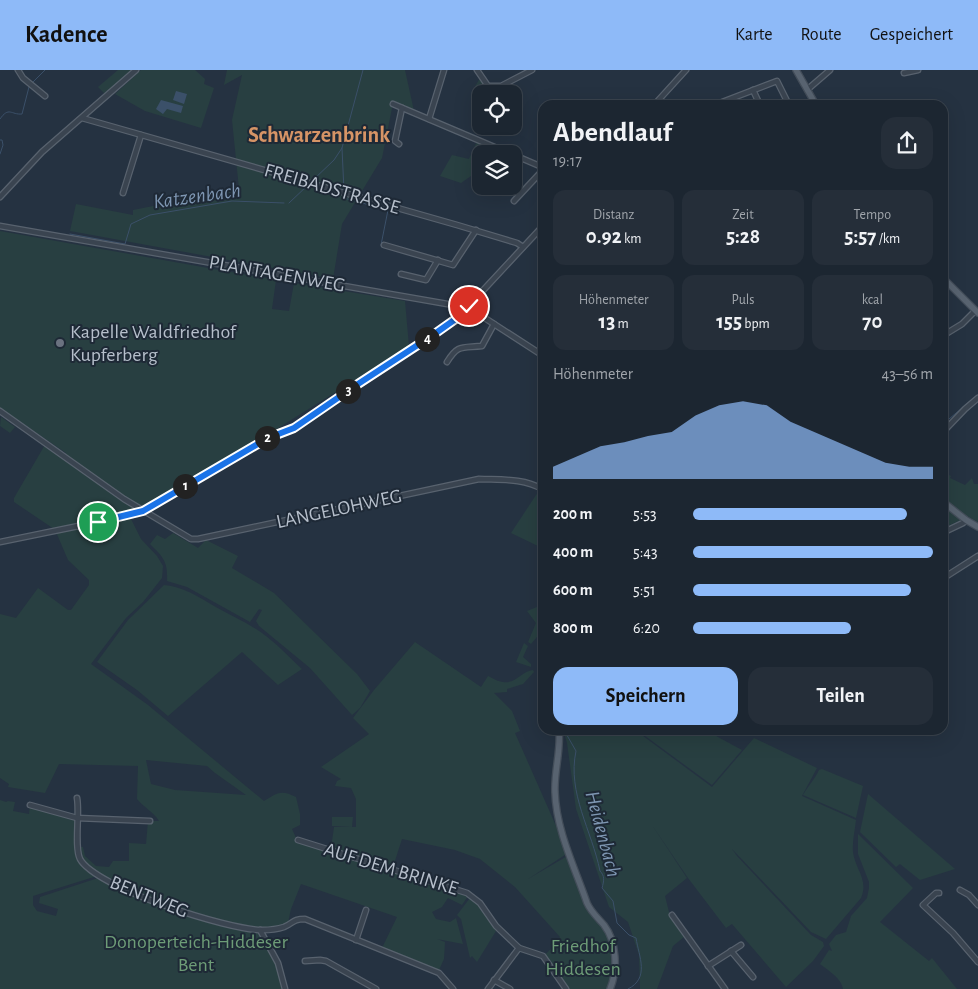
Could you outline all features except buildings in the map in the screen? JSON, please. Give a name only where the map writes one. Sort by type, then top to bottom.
[{"type":"main road","points":[[796,70],[813,100]]},
{"type":"main road","points":[[948,283],[977,312]]},
{"type":"main road","points":[[948,506],[978,527]]},
{"type":"main road","points":[[559,735],[560,750],[555,792],[560,822],[587,903],[590,910],[606,929],[612,944],[614,970],[610,989]]},
{"type":"street","points":[[18,70],[23,78],[45,96]]},
{"type":"street","points":[[0,197],[42,152],[136,70]]},
{"type":"street","points":[[429,119],[444,70]]},
{"type":"street","points":[[477,70],[488,86],[497,87],[505,85],[532,70]]},
{"type":"street","points":[[659,100],[686,70]]},
{"type":"street","points":[[808,90],[830,70]]},
{"type":"street","points":[[904,73],[918,70]]},
{"type":"street","points":[[727,100],[777,81],[787,100]]},
{"type":"street","points":[[753,90],[758,100]]},
{"type":"street","points":[[393,104],[491,145]]},
{"type":"street","points":[[400,144],[395,141],[402,108]]},
{"type":"street","name":"FREIBADSTRASSE","points":[[82,118],[476,230],[517,243],[523,247]]},
{"type":"street","points":[[123,193],[141,135]]},
{"type":"street","points":[[522,158],[538,165]]},
{"type":"street","points":[[514,201],[538,175]]},
{"type":"street","name":"PLANTAGENWEG","points":[[0,226],[421,299],[466,309],[494,324],[538,352]]},
{"type":"street","points":[[384,245],[454,265],[476,230]]},
{"type":"street","points":[[0,542],[143,511],[268,438],[294,428],[463,312],[523,247],[538,235]]},
{"type":"street","points":[[401,274],[426,280],[438,260]]},
{"type":"street","points":[[948,333],[977,312]]},
{"type":"street","points":[[447,362],[458,348],[482,346],[494,324]]},
{"type":"street","points":[[948,423],[963,408],[978,398]]},
{"type":"street","name":"LANGELOHWEG","points":[[0,411],[143,511],[191,540],[479,479],[533,483],[538,486]]},
{"type":"street","points":[[948,530],[966,520]]},
{"type":"street","points":[[948,574],[978,556]]},
{"type":"street","name":"BENTWEG","points":[[77,798],[80,857],[99,876],[177,910],[211,920],[260,930]]},
{"type":"street","points":[[30,805],[77,818],[150,821]]},
{"type":"street","name":"AUF DEM BRINKE","points":[[298,840],[464,891],[480,903],[496,926],[519,948],[543,956],[564,988]]},
{"type":"street","points":[[960,890],[969,895],[978,905]]},
{"type":"street","points":[[939,893],[936,893],[923,905],[953,933],[978,962]]},
{"type":"street","points":[[356,940],[366,910]]},
{"type":"street","points":[[672,915],[725,989]]},
{"type":"street","points":[[285,989],[278,963],[260,930],[282,928],[292,920],[305,919],[438,973],[453,989]]},
{"type":"street","points":[[708,966],[741,945]]},
{"type":"street","points":[[488,989],[519,948]]},
{"type":"street","points":[[730,951],[752,977]]},
{"type":"street","points":[[305,961],[326,961],[376,989]]},
{"type":"street","points":[[494,980],[510,989]]},
{"type":"green space","points":[[118,70],[132,70],[105,94],[98,87]]},
{"type":"green space","points":[[141,70],[195,70],[205,79],[204,84],[214,88],[201,128],[145,111],[115,94]]},
{"type":"green space","points":[[227,70],[405,70],[414,111],[393,103],[382,158],[342,224],[333,279],[70,231],[76,204],[133,215],[133,210],[239,189],[232,120],[242,75],[224,85]]},
{"type":"green space","points":[[480,78],[486,85],[476,85]]},
{"type":"green space","points":[[477,141],[488,145],[475,145]]},
{"type":"green space","points":[[472,152],[472,175],[461,183],[440,176],[452,155],[469,159]]},
{"type":"green space","points":[[0,231],[276,280],[272,309],[289,311],[294,283],[405,301],[409,346],[200,477],[138,511],[54,529],[14,502],[14,498],[46,443],[64,457],[66,453],[0,408]]},
{"type":"green space","points":[[1,417],[15,427],[10,433],[0,426]]},
{"type":"green space","points":[[948,474],[951,476],[950,478],[965,485],[972,478],[974,484],[978,484],[978,522],[948,502]]},
{"type":"green space","points":[[538,492],[538,546],[511,533]]},
{"type":"green space","points":[[948,510],[961,520],[948,526]]},
{"type":"green space","points":[[130,517],[141,539],[157,556],[163,566],[162,578],[143,602],[126,618],[91,664],[148,705],[264,801],[279,793],[286,793],[296,797],[300,814],[300,825],[292,829],[297,840],[461,891],[468,896],[462,905],[448,898],[442,907],[432,912],[436,919],[450,922],[456,918],[463,944],[437,939],[445,942],[444,959],[439,970],[382,948],[397,917],[301,884],[291,909],[288,923],[259,928],[177,908],[100,876],[84,861],[80,847],[83,847],[85,856],[96,866],[109,867],[113,861],[129,861],[129,843],[146,844],[148,821],[159,821],[137,799],[138,766],[59,764],[45,793],[8,787],[9,784],[0,778],[0,614],[16,618],[38,588],[68,610],[71,610],[89,585],[89,580],[68,560],[56,532]],"holes":[[[146,760],[207,766],[246,795],[175,790],[151,784]]]},
{"type":"green space","points":[[173,533],[198,548],[206,540],[238,556],[232,568],[274,593],[357,674],[370,691],[360,708],[352,715],[310,668],[259,626],[256,621],[262,610],[259,609],[250,622],[187,587],[167,581],[167,569],[164,560],[150,544],[157,535],[165,539]]},
{"type":"green space","points":[[164,585],[190,593],[256,629],[302,669],[278,685],[242,652],[168,716],[137,690],[97,662],[128,620]]},
{"type":"green space","points":[[538,607],[538,636],[531,644],[528,642],[536,623],[527,611]]},
{"type":"green space","name":"Friedhof Hiddesen","points":[[415,642],[481,687],[488,676],[508,682],[533,670],[534,672],[523,684],[507,689],[507,692],[494,693],[512,711],[520,731],[515,733],[568,853],[528,879],[569,855],[589,911],[603,927],[609,938],[614,970],[608,989],[568,989],[545,955],[560,937],[515,887],[480,859],[455,850],[402,839],[393,867],[331,848],[334,827],[356,827],[356,799],[351,788],[335,786],[337,781],[341,779],[321,767],[369,734],[353,718]]},
{"type":"green space","points":[[524,643],[528,646],[523,657],[531,664],[531,667],[516,662]]},
{"type":"green space","points":[[565,735],[642,735],[712,787],[754,738],[817,768],[802,796],[856,820],[853,852],[863,880],[861,898],[826,939],[811,932],[732,849],[811,935],[823,942],[824,946],[813,961],[786,987],[732,924],[726,928],[688,878],[652,825],[687,878],[665,896],[670,916],[684,937],[673,946],[657,989],[640,989],[639,955],[628,922],[609,907],[576,809]]},
{"type":"green space","points":[[644,735],[714,735],[742,750],[712,785]]},
{"type":"green space","points":[[822,769],[863,786],[856,818],[803,795],[819,770]]},
{"type":"green space","points":[[868,794],[955,869],[920,880],[900,864],[896,867],[860,832]]},
{"type":"green space","name":"Donoperteich-Hiddeser Bent","points":[[0,800],[15,802],[13,811],[29,814],[30,805],[76,819],[77,853],[97,876],[33,896],[33,905],[37,911],[56,916],[58,909],[39,903],[40,897],[98,878],[178,913],[257,932],[268,945],[277,964],[284,989],[0,989]]},
{"type":"green space","points":[[332,817],[353,817],[352,827],[332,826]]},
{"type":"green space","points":[[858,834],[913,888],[880,922],[929,961],[932,958],[957,989],[843,989],[837,978],[820,964],[829,950],[832,951],[829,944],[836,935],[846,932],[851,916],[867,898],[869,882],[858,854]]},
{"type":"green space","points":[[470,898],[479,905],[496,931],[477,962],[472,956],[470,958],[461,919],[457,915]]},
{"type":"water","points":[[176,91],[187,94],[184,104],[173,100]]},
{"type":"water","points":[[161,100],[183,106],[181,113],[167,109],[163,114],[156,109]]},
{"type":"waterway","points":[[32,83],[45,70]]},
{"type":"waterway","name":"Katzenbach","points":[[312,181],[334,160],[342,148],[363,70]]},
{"type":"waterway","points":[[0,119],[8,112],[22,114],[29,87]]},
{"type":"waterway","points":[[0,140],[2,140],[3,145],[0,154]]},
{"type":"waterway","points":[[342,148],[344,191]]},
{"type":"waterway","name":"Katzenbach","points":[[289,203],[308,185]]},
{"type":"waterway","points":[[344,195],[344,198],[388,210],[381,245]]},
{"type":"waterway","name":"Katzenbach","points":[[70,234],[125,244],[131,224],[150,215],[232,201],[284,203]]},
{"type":"waterway","name":"Heidenbach","points":[[948,420],[969,402]]},
{"type":"waterway","name":"Heidenbach","points":[[567,735],[576,751],[575,782],[582,812],[602,873],[604,881],[602,888],[613,901],[617,923],[629,935],[636,938],[641,960],[641,973],[635,984],[628,989]]},
{"type":"place","name":"Kapelle Waldfriedhof Kupferberg","points":[[60,343]]},
{"type":"district","name":"Schwarzenbrink","points":[[319,135]]},
{"type":"route","points":[[98,522],[143,511],[268,438],[294,428],[433,335],[457,318],[464,308],[469,309],[469,306]]}]
